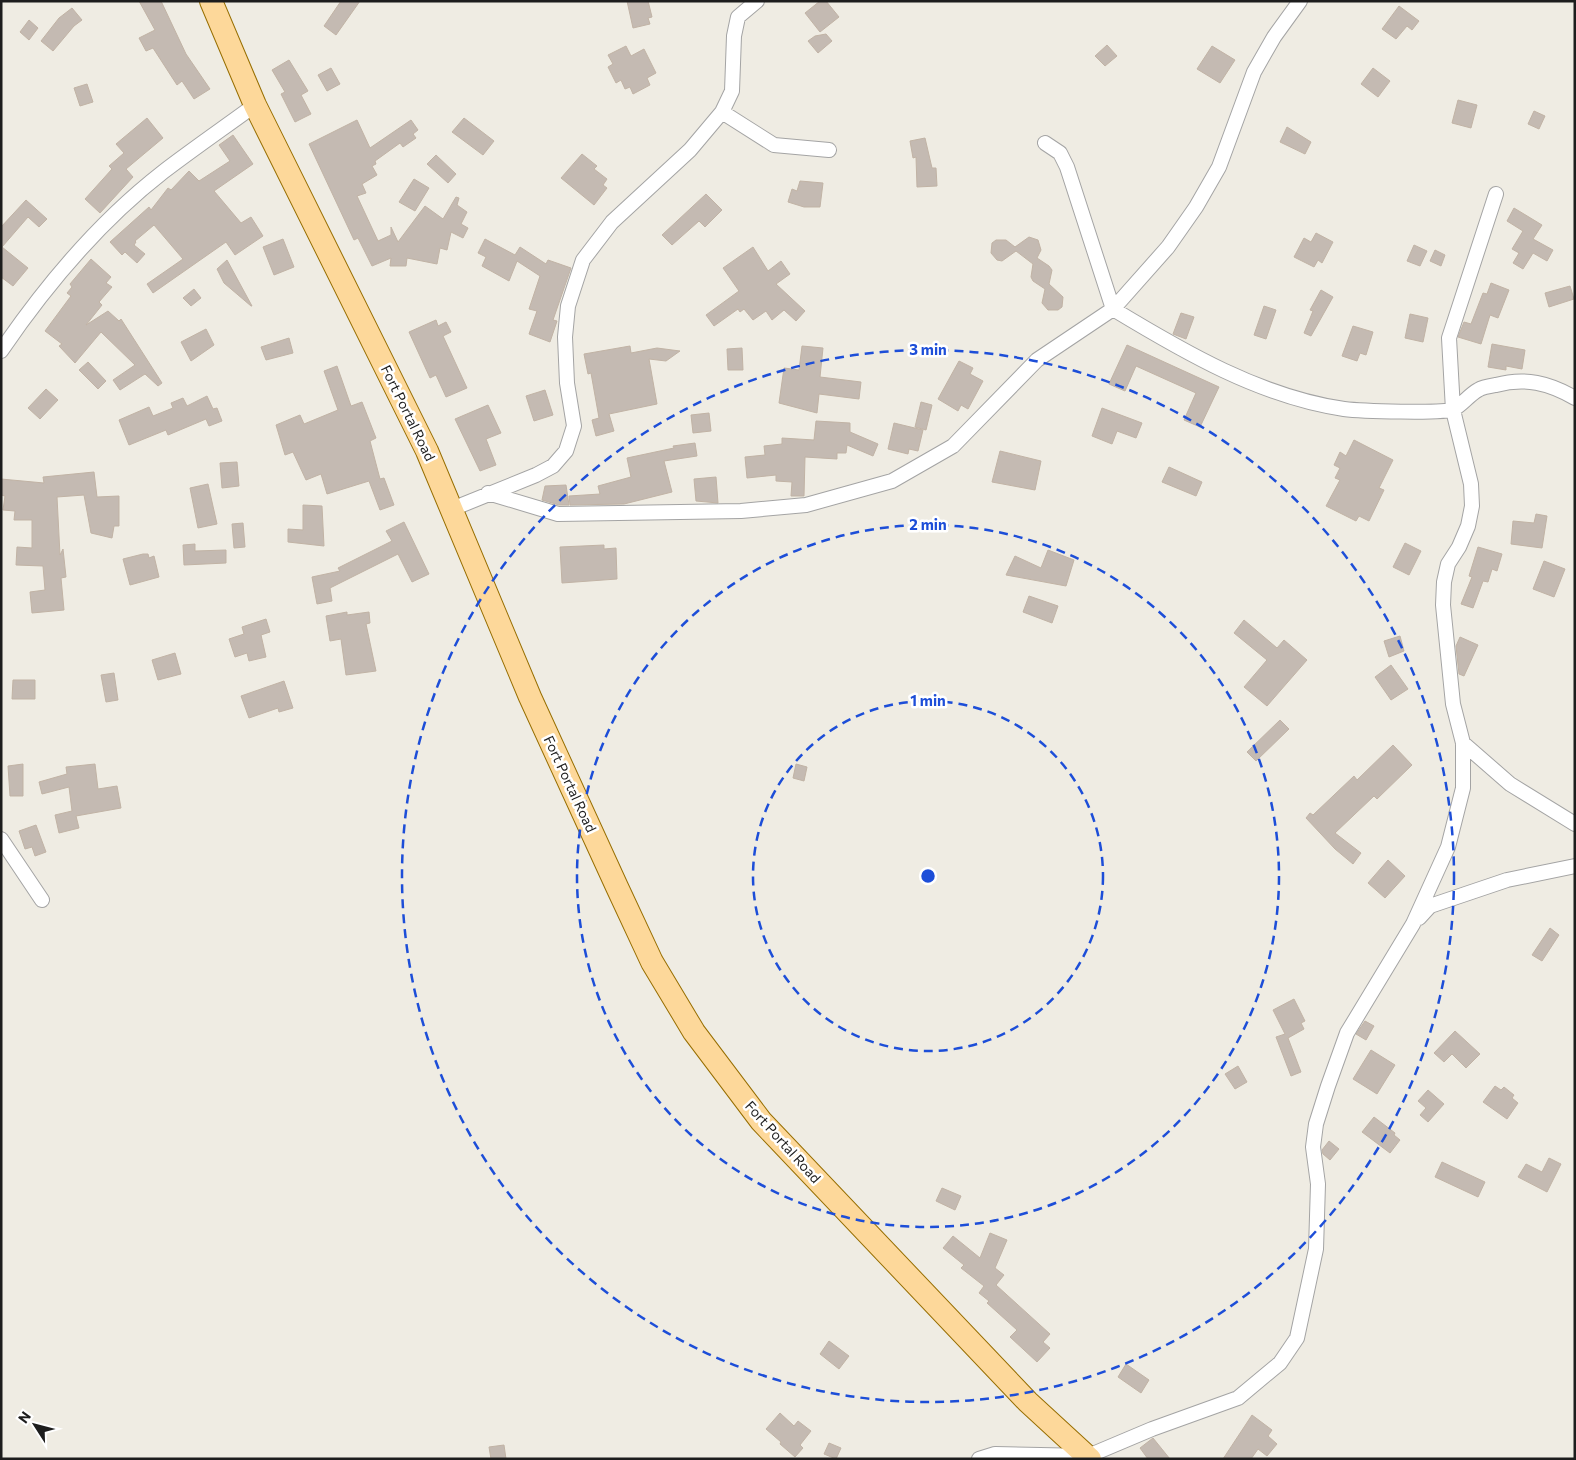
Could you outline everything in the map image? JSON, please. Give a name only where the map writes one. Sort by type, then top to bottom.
[{"type":"main road","name":"Fort Portal Road","points":[[211,1],[255,105],[427,451],[530,697],[617,888],[652,962],[694,1032],[760,1121],[1028,1402],[1089,1457]]},
{"type":"street","points":[[452,509],[536,475],[553,466],[566,451],[574,426],[567,382],[565,337],[568,306],[583,260],[612,222],[690,150],[722,112],[732,91],[734,36],[738,16],[757,1]]},
{"type":"street","points":[[488,493],[558,514],[741,511],[806,504],[892,480],[953,446],[1037,360],[1113,309],[1157,260],[1196,207],[1219,167],[1254,72],[1274,37],[1300,1]]},
{"type":"street","points":[[1,351],[54,278],[116,214],[162,173],[255,105]]},
{"type":"street","points":[[722,112],[774,144],[829,150]]},
{"type":"street","points":[[1045,143],[1060,153],[1067,167],[1113,309],[1172,344],[1225,371],[1298,398],[1345,409],[1384,411],[1453,410],[1478,389],[1512,380],[1537,382],[1559,389],[1575,398]]},
{"type":"street","points":[[979,1459],[995,1454],[1089,1457],[1152,1429],[1238,1398],[1280,1363],[1297,1338],[1316,1249],[1318,1184],[1313,1147],[1316,1124],[1347,1033],[1413,924],[1448,847],[1463,788],[1463,743],[1453,704],[1447,654],[1444,582],[1448,564],[1459,547],[1468,526],[1472,506],[1471,484],[1453,410],[1450,338],[1496,194]]},
{"type":"street","points":[[1463,743],[1510,784],[1575,824]]},
{"type":"street","points":[[1,839],[42,900]]},
{"type":"street","points":[[1413,924],[1430,906],[1507,880],[1575,866]]},
{"type":"building","points":[[139,1],[161,1],[186,54],[210,89],[194,99],[182,81],[177,85],[153,48],[146,51],[139,38],[155,30]]},
{"type":"building","points":[[341,1],[360,1],[336,35],[324,26]]},
{"type":"building","points":[[627,1],[648,1],[652,17],[648,18],[650,24],[633,28]]},
{"type":"building","points":[[820,1],[826,1],[839,17],[820,32],[805,13]]},
{"type":"building","points":[[1399,6],[1419,21],[1412,30],[1407,26],[1396,39],[1382,29]]},
{"type":"building","points":[[72,8],[82,20],[74,26],[53,51],[41,41],[59,18]]},
{"type":"building","points":[[29,20],[38,28],[29,40],[20,32]]},
{"type":"building","points":[[826,34],[832,41],[818,53],[808,41],[815,36]]},
{"type":"building","points":[[1107,45],[1117,56],[1105,66],[1095,56]]},
{"type":"building","points":[[626,46],[631,56],[644,49],[656,73],[647,78],[650,85],[633,94],[630,87],[625,89],[621,80],[616,83],[608,67],[613,64],[608,55]]},
{"type":"building","points":[[1212,46],[1235,60],[1220,83],[1197,69]]},
{"type":"building","points":[[289,60],[308,91],[301,95],[311,114],[295,122],[281,94],[285,92],[272,70]]},
{"type":"building","points":[[331,68],[340,84],[327,91],[318,75]]},
{"type":"building","points":[[1373,68],[1390,81],[1378,97],[1361,84]]},
{"type":"building","points":[[87,84],[93,102],[80,106],[74,88]]},
{"type":"building","points":[[1458,100],[1477,105],[1471,128],[1452,123]]},
{"type":"building","points":[[1534,111],[1545,116],[1539,129],[1528,124]]},
{"type":"building","points":[[147,118],[163,138],[126,169],[133,177],[100,213],[85,199],[112,169],[109,166],[124,153],[116,144]]},
{"type":"building","points":[[464,118],[494,141],[483,155],[452,132]]},
{"type":"building","points":[[357,120],[370,148],[411,120],[418,130],[413,134],[416,138],[403,147],[400,143],[375,161],[376,164],[372,166],[377,175],[362,184],[366,193],[357,196],[378,241],[391,235],[391,227],[398,242],[425,206],[443,219],[456,197],[459,198],[457,205],[467,212],[461,224],[468,228],[463,238],[451,232],[447,250],[440,248],[437,264],[407,258],[406,266],[390,266],[391,258],[372,266],[358,238],[354,240],[309,144]]},
{"type":"building","points":[[1287,127],[1311,142],[1305,154],[1280,142]]},
{"type":"building","points":[[233,135],[253,164],[214,191],[241,223],[251,217],[263,236],[235,255],[226,242],[153,293],[147,284],[183,259],[154,225],[135,241],[134,245],[145,254],[137,263],[125,252],[122,255],[110,242],[149,207],[151,210],[168,188],[171,190],[189,171],[199,181],[230,161],[219,145]]},
{"type":"building","points":[[925,138],[932,168],[936,168],[937,186],[917,187],[916,157],[913,158],[910,141]]},
{"type":"building","points":[[582,154],[597,166],[594,169],[607,179],[603,185],[607,188],[594,205],[561,178]]},
{"type":"building","points":[[436,155],[456,174],[448,183],[427,164]]},
{"type":"building","points":[[414,179],[429,188],[415,211],[399,202]]},
{"type":"building","points":[[800,181],[823,183],[820,207],[804,207],[788,202],[792,189],[797,191]]},
{"type":"building","points":[[706,194],[722,210],[705,227],[699,221],[672,245],[662,235]]},
{"type":"building","points":[[26,200],[47,219],[39,227],[28,217],[2,247],[28,268],[13,286],[1,277],[1,227]]},
{"type":"building","points":[[1514,208],[1542,225],[1533,239],[1553,250],[1547,261],[1533,253],[1523,269],[1513,263],[1519,253],[1512,249],[1523,231],[1507,221]]},
{"type":"building","points":[[1316,233],[1333,242],[1322,263],[1318,260],[1314,267],[1294,257],[1304,238],[1311,242]]},
{"type":"building","points":[[1029,237],[1038,240],[1041,250],[1037,258],[1052,270],[1049,284],[1063,297],[1062,307],[1058,310],[1048,310],[1042,303],[1045,289],[1033,281],[1031,277],[1033,264],[1016,251],[1002,261],[997,260],[991,253],[992,243],[996,240],[1006,240],[1015,247]]},
{"type":"building","points":[[283,239],[294,267],[274,275],[263,247]]},
{"type":"building","points":[[485,239],[515,255],[520,247],[546,264],[548,260],[571,268],[553,320],[557,321],[550,342],[529,334],[537,311],[529,309],[540,276],[517,261],[509,281],[482,266],[486,257],[478,253]]},
{"type":"building","points":[[1414,245],[1427,251],[1420,266],[1407,261]]},
{"type":"building","points":[[753,247],[768,271],[781,261],[790,274],[776,284],[805,311],[796,321],[784,310],[772,320],[766,311],[753,320],[744,309],[740,312],[738,309],[714,326],[706,315],[739,291],[723,268]]},
{"type":"building","points":[[1435,250],[1445,255],[1441,266],[1430,261]]},
{"type":"building","points":[[91,259],[111,277],[106,283],[112,287],[99,302],[102,305],[86,325],[108,311],[119,321],[121,319],[162,383],[158,386],[145,374],[120,390],[113,380],[135,365],[101,332],[75,363],[59,346],[62,344],[45,331],[71,296],[67,293],[72,287],[70,284]]},
{"type":"building","points":[[227,260],[252,306],[224,283],[217,269]]},
{"type":"building","points":[[1491,283],[1509,290],[1498,318],[1490,315],[1481,344],[1458,337],[1464,322],[1471,324],[1483,293],[1487,294]]},
{"type":"building","points":[[1570,286],[1574,299],[1549,307],[1545,293]]},
{"type":"building","points":[[194,289],[201,298],[191,306],[183,298]]},
{"type":"building","points":[[1321,290],[1333,297],[1311,336],[1304,333],[1313,311],[1310,310]]},
{"type":"building","points":[[1264,306],[1276,310],[1266,339],[1254,335]]},
{"type":"building","points":[[1181,313],[1194,317],[1186,339],[1173,334]]},
{"type":"building","points":[[1410,314],[1428,318],[1423,342],[1405,338]]},
{"type":"building","points":[[436,320],[438,326],[446,322],[451,332],[443,336],[467,388],[446,397],[436,375],[430,378],[409,332]]},
{"type":"building","points":[[1353,326],[1373,332],[1366,355],[1360,353],[1357,361],[1342,356]]},
{"type":"building","points":[[206,329],[214,345],[191,361],[181,342]]},
{"type":"building","points":[[289,338],[293,353],[266,360],[261,347]]},
{"type":"building","points":[[1492,344],[1525,350],[1522,369],[1506,366],[1506,370],[1488,367]]},
{"type":"building","points":[[1127,345],[1219,387],[1200,427],[1184,420],[1196,393],[1136,366],[1125,391],[1109,384]]},
{"type":"building","points":[[630,346],[631,353],[657,348],[680,351],[666,361],[649,359],[657,404],[609,414],[614,431],[596,436],[592,420],[599,418],[591,373],[588,374],[584,354]]},
{"type":"building","points":[[802,346],[823,348],[820,377],[861,382],[859,399],[819,394],[817,413],[779,403],[784,368],[799,370]]},
{"type":"building","points":[[742,348],[743,370],[728,370],[727,349]]},
{"type":"building","points":[[959,361],[973,368],[970,374],[983,381],[968,409],[961,405],[958,411],[938,399]]},
{"type":"building","points":[[88,362],[106,381],[98,389],[79,370]]},
{"type":"building","points":[[337,366],[351,406],[362,402],[376,438],[370,441],[380,479],[384,478],[394,505],[380,510],[369,481],[327,494],[321,474],[306,480],[293,452],[285,455],[276,425],[300,415],[304,424],[338,410],[324,371]]},
{"type":"building","points":[[46,389],[58,400],[40,419],[28,408]]},
{"type":"building","points":[[545,390],[553,415],[534,421],[526,396]]},
{"type":"building","points":[[207,396],[213,409],[217,408],[222,421],[209,426],[206,419],[168,435],[166,430],[129,445],[119,420],[149,407],[153,416],[173,408],[171,403],[183,398],[187,406]]},
{"type":"building","points":[[921,402],[932,405],[926,430],[915,427]]},
{"type":"building","points":[[488,405],[501,433],[486,439],[496,465],[480,471],[455,419]]},
{"type":"building","points":[[1102,408],[1142,423],[1136,438],[1117,431],[1112,444],[1092,436]]},
{"type":"building","points":[[709,413],[711,431],[693,433],[691,415]]},
{"type":"building","points":[[816,421],[850,423],[850,432],[878,444],[873,456],[847,445],[846,453],[837,453],[837,459],[805,457],[804,496],[791,496],[792,482],[776,481],[776,475],[747,478],[745,457],[765,455],[764,446],[782,444],[782,438],[814,440]]},
{"type":"building","points":[[894,423],[923,430],[918,451],[909,449],[908,454],[888,449]]},
{"type":"building","points":[[1354,440],[1393,460],[1379,488],[1384,490],[1369,521],[1359,516],[1356,521],[1326,506],[1340,480],[1335,478],[1340,468],[1334,465],[1340,452],[1346,456]]},
{"type":"building","points":[[695,443],[697,456],[664,461],[672,492],[624,504],[570,505],[569,496],[600,494],[598,486],[631,477],[627,458],[674,448],[673,446]]},
{"type":"building","points":[[1000,451],[1041,461],[1035,490],[992,482]]},
{"type":"building","points":[[237,462],[239,486],[222,488],[220,463]]},
{"type":"building","points":[[1169,467],[1202,482],[1196,496],[1162,482]]},
{"type":"building","points":[[94,472],[97,497],[119,496],[119,526],[114,526],[112,538],[91,533],[84,495],[57,497],[60,555],[63,549],[66,577],[61,578],[64,610],[32,613],[30,592],[45,590],[43,566],[16,565],[17,547],[32,548],[32,520],[14,520],[15,511],[3,510],[5,496],[1,495],[1,479],[44,483],[43,477]]},
{"type":"building","points":[[716,477],[718,503],[696,501],[694,479]]},
{"type":"building","points":[[208,484],[217,524],[198,528],[190,488]]},
{"type":"building","points":[[566,485],[569,505],[559,505],[542,500],[545,486]]},
{"type":"building","points":[[303,505],[322,506],[324,546],[288,542],[288,529],[303,530]]},
{"type":"building","points":[[1536,514],[1547,516],[1542,548],[1511,544],[1513,521],[1534,523]]},
{"type":"building","points":[[404,522],[429,574],[412,582],[398,554],[330,588],[332,601],[317,604],[312,577],[340,571],[338,568],[392,541],[386,531]]},
{"type":"building","points":[[243,523],[245,547],[234,548],[232,524]]},
{"type":"building","points":[[1405,543],[1421,551],[1409,575],[1393,567]]},
{"type":"building","points":[[195,544],[195,551],[226,550],[226,563],[184,565],[183,545]]},
{"type":"building","points":[[604,545],[604,549],[616,548],[617,579],[562,583],[560,547]]},
{"type":"building","points":[[1478,547],[1502,554],[1497,571],[1492,569],[1488,582],[1483,581],[1473,608],[1461,604],[1472,577],[1469,576]]},
{"type":"building","points":[[1048,550],[1074,560],[1066,586],[1006,575],[1015,556],[1041,568]]},
{"type":"building","points":[[148,554],[149,558],[154,556],[159,577],[130,585],[123,559]]},
{"type":"building","points":[[1544,561],[1565,569],[1554,597],[1533,589]]},
{"type":"building","points":[[1029,596],[1058,606],[1052,623],[1023,612]]},
{"type":"building","points":[[347,612],[347,615],[369,612],[370,623],[366,624],[376,671],[346,675],[341,639],[330,641],[326,616]]},
{"type":"building","points":[[266,619],[270,632],[261,635],[266,657],[249,661],[247,653],[235,657],[229,639],[244,634],[242,627]]},
{"type":"building","points":[[1244,620],[1277,648],[1284,640],[1307,660],[1267,706],[1244,687],[1267,660],[1234,633]]},
{"type":"building","points":[[1400,636],[1404,651],[1389,657],[1384,641]]},
{"type":"building","points":[[1460,637],[1478,645],[1464,676],[1459,674],[1456,646]]},
{"type":"building","points":[[175,653],[181,674],[158,680],[152,660]]},
{"type":"building","points":[[1391,665],[1408,689],[1391,700],[1375,677]]},
{"type":"building","points":[[114,673],[118,700],[106,702],[101,675]]},
{"type":"building","points":[[13,680],[35,680],[35,699],[12,699]]},
{"type":"building","points":[[284,681],[293,708],[279,712],[278,708],[249,718],[241,696]]},
{"type":"building","points":[[1280,720],[1289,729],[1256,761],[1247,752]]},
{"type":"building","points":[[1393,745],[1412,765],[1377,799],[1374,796],[1335,833],[1361,853],[1353,864],[1335,849],[1306,818],[1310,813],[1313,815],[1354,776],[1357,780]]},
{"type":"building","points":[[23,764],[23,796],[10,796],[8,766]]},
{"type":"building","points":[[95,764],[98,789],[117,786],[121,808],[76,816],[79,828],[59,833],[55,815],[72,811],[69,787],[42,794],[39,782],[67,774],[66,767]]},
{"type":"building","points":[[796,764],[807,767],[804,781],[793,778]]},
{"type":"building","points":[[36,825],[46,852],[35,856],[32,847],[25,849],[19,831]]},
{"type":"building","points":[[1388,860],[1405,876],[1385,898],[1368,883]]},
{"type":"building","points":[[1550,928],[1559,935],[1542,961],[1532,955]]},
{"type":"building","points":[[1294,999],[1305,1021],[1301,1023],[1304,1029],[1288,1038],[1301,1072],[1291,1076],[1276,1037],[1285,1034],[1273,1010]]},
{"type":"building","points":[[1365,1021],[1374,1026],[1366,1040],[1356,1034]]},
{"type":"building","points":[[1455,1031],[1480,1054],[1466,1068],[1452,1054],[1444,1062],[1434,1053]]},
{"type":"building","points":[[1371,1050],[1395,1065],[1377,1094],[1353,1079]]},
{"type":"building","points":[[1238,1066],[1247,1082],[1235,1089],[1225,1074]]},
{"type":"building","points":[[1495,1086],[1501,1090],[1504,1087],[1514,1095],[1512,1098],[1518,1103],[1507,1119],[1483,1102]]},
{"type":"building","points":[[1428,1090],[1444,1104],[1428,1122],[1420,1115],[1426,1108],[1418,1101]]},
{"type":"building","points":[[1374,1117],[1395,1133],[1394,1135],[1400,1140],[1390,1153],[1362,1132]]},
{"type":"building","points":[[1329,1141],[1339,1149],[1330,1160],[1323,1154],[1322,1150]]},
{"type":"building","points":[[1549,1158],[1561,1164],[1547,1192],[1518,1177],[1526,1164],[1542,1172]]},
{"type":"building","points":[[1442,1162],[1485,1182],[1478,1197],[1435,1177]]},
{"type":"building","points":[[942,1188],[961,1196],[955,1210],[936,1201]]},
{"type":"building","points":[[990,1233],[1007,1240],[995,1268],[1004,1275],[996,1285],[1050,1334],[1043,1342],[1050,1348],[1037,1362],[1010,1337],[1017,1330],[987,1303],[989,1301],[979,1293],[984,1286],[961,1268],[964,1265],[943,1248],[953,1236],[980,1258]]},
{"type":"building","points":[[829,1341],[849,1356],[839,1369],[820,1354]]},
{"type":"building","points":[[1126,1364],[1149,1380],[1141,1393],[1118,1377]]},
{"type":"building","points":[[780,1413],[794,1426],[798,1421],[811,1431],[800,1445],[803,1448],[795,1457],[766,1429]]},
{"type":"building","points":[[1252,1415],[1272,1430],[1268,1436],[1277,1444],[1267,1456],[1258,1449],[1251,1459],[1223,1459]]},
{"type":"building","points":[[1153,1438],[1170,1459],[1148,1459],[1140,1448]]},
{"type":"building","points":[[829,1443],[841,1448],[836,1459],[824,1454]]},
{"type":"building","points":[[504,1445],[506,1459],[491,1459],[489,1447]]}]
